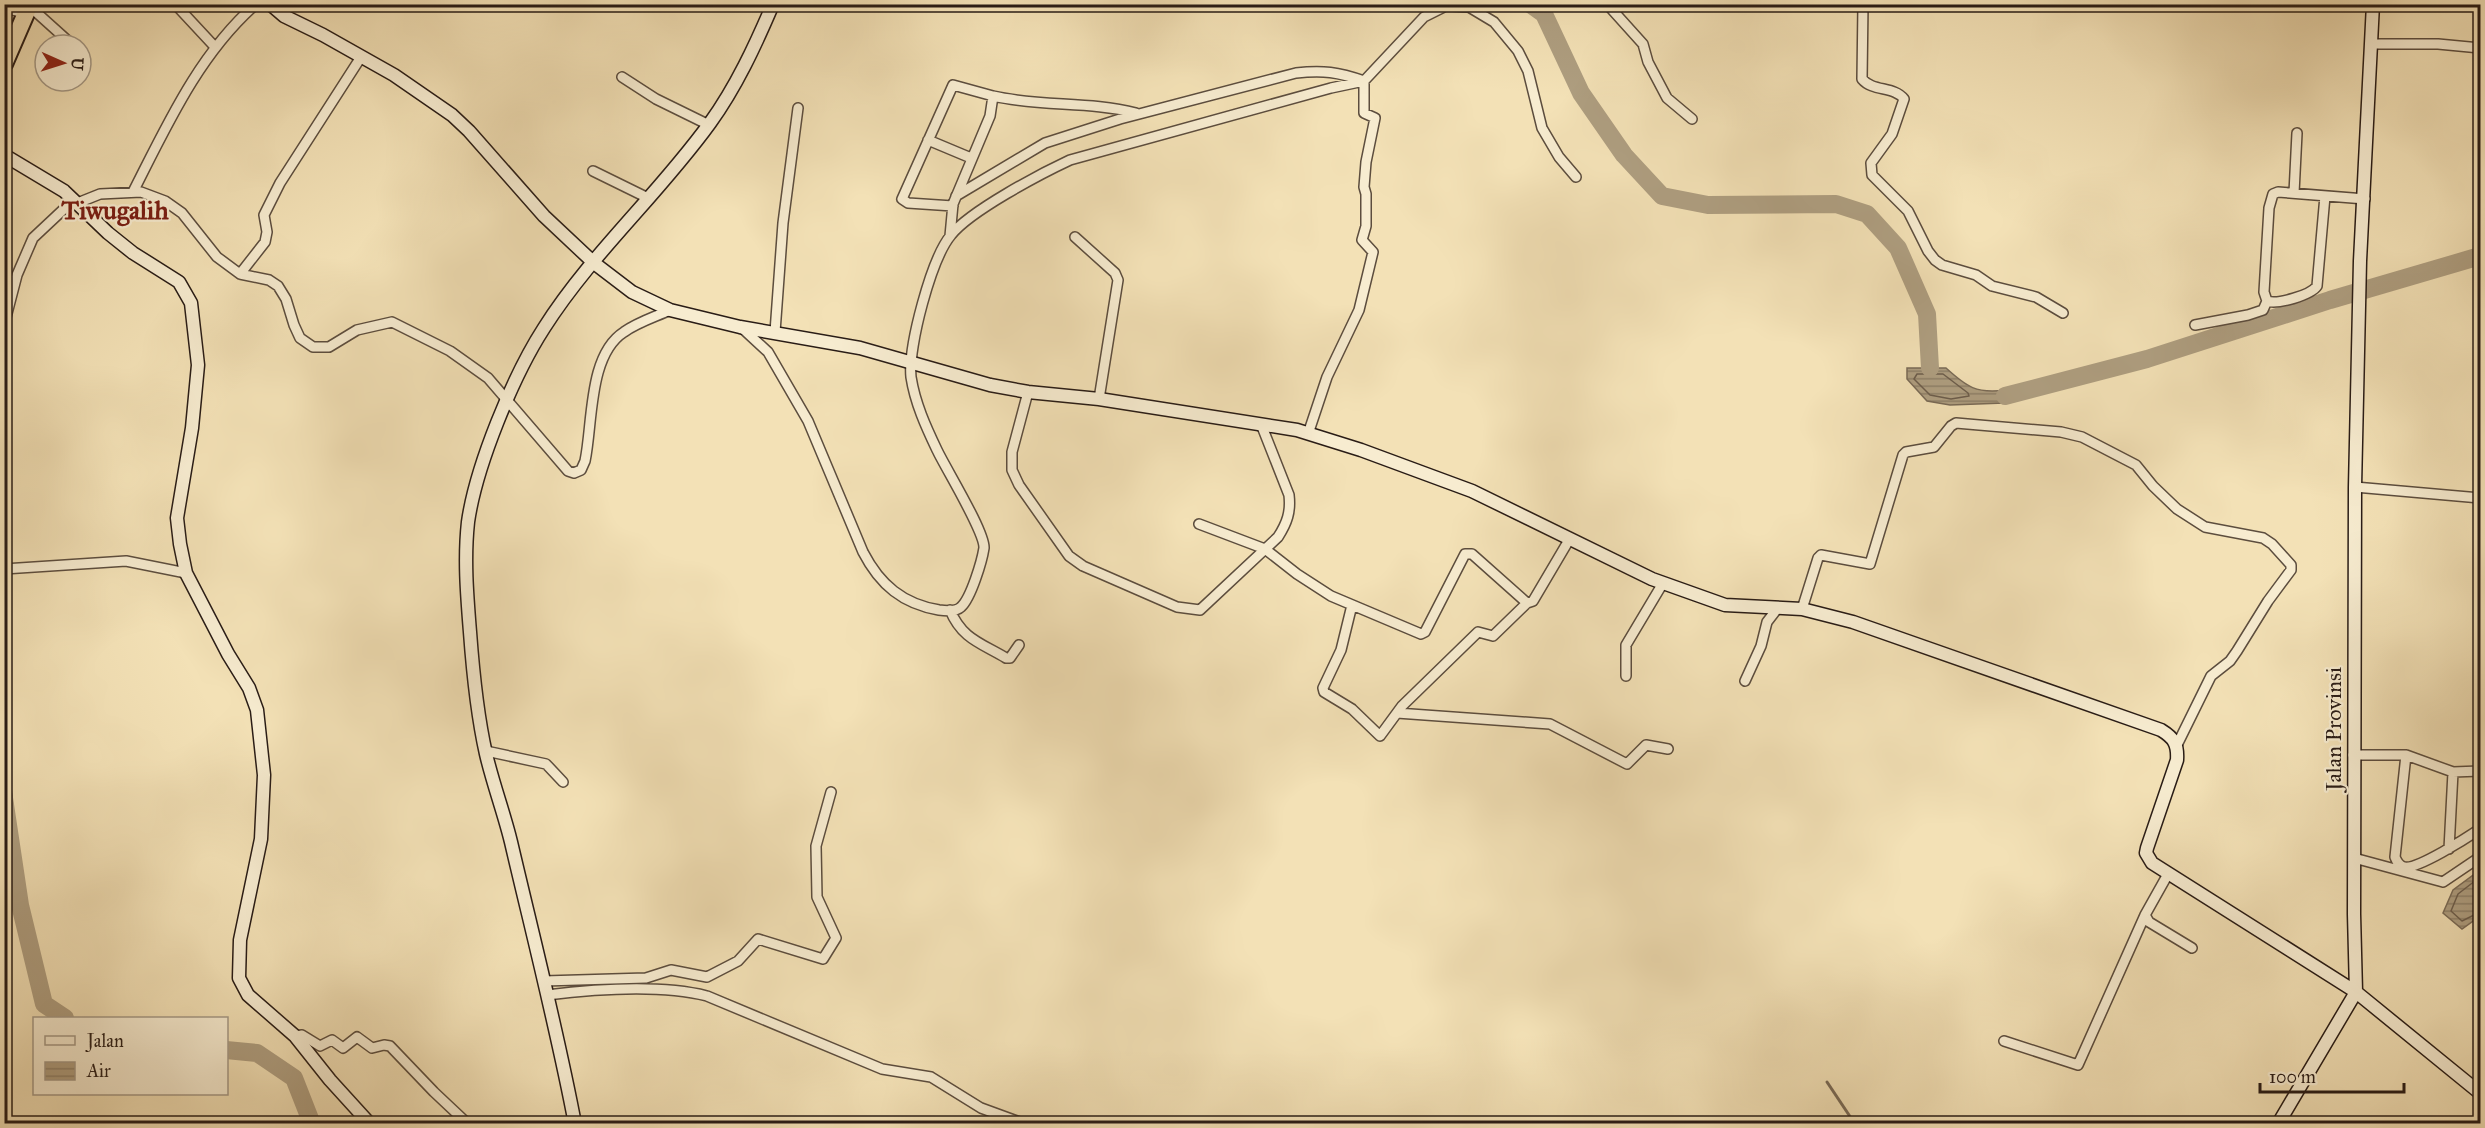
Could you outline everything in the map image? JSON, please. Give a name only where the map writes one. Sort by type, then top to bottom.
[{"type":"highway","points":[[4,46],[26,6]]},
{"type":"highway","points":[[4,64],[26,6]]},
{"type":"street","points":[[174,4],[214,47]]},
{"type":"street","points":[[133,192],[183,97],[214,47],[229,29],[256,4]]},
{"type":"street","points":[[575,1124],[559,1041],[510,838],[486,751],[473,673],[466,592],[466,546],[474,491],[508,399],[545,326],[594,263],[709,125],[735,86],[773,4]]},
{"type":"street","points":[[1607,4],[1643,44],[1650,65],[1667,98],[1692,119]]},
{"type":"street","points":[[1863,4],[1862,79],[1871,86],[1897,93],[1904,99],[1892,134],[1871,163],[1872,175],[1908,211],[1928,251],[1942,264],[1969,272],[1992,286],[2036,297],[2063,313]]},
{"type":"street","name":"Jalan Provinsi","points":[[2356,992],[2355,487],[2360,261],[2365,199],[2373,4]]},
{"type":"street","points":[[4,8],[26,6],[59,33]]},
{"type":"street","points":[[273,6],[284,16],[394,75],[452,115],[544,216],[594,263],[633,292],[670,310],[742,328],[860,348],[990,385],[1028,392],[1099,399],[1297,430],[1361,450],[1472,491],[1569,540],[1663,583],[1725,605],[1802,609],[1853,621],[2161,729],[2171,736],[2177,745]]},
{"type":"street","points":[[950,236],[967,219],[1030,180],[1070,160],[1322,90],[1364,81],[1424,17],[1446,6],[1469,7],[1494,22],[1518,51],[1528,71],[1542,128],[1559,157],[1576,177]]},
{"type":"street","points":[[2370,44],[2438,44],[2481,48]]},
{"type":"street","points":[[240,274],[265,242],[267,232],[264,215],[275,191],[361,57]]},
{"type":"street","points":[[956,196],[1040,145],[1139,114],[1296,73],[1338,72],[1364,81]]},
{"type":"street","points":[[622,77],[656,99],[709,125]]},
{"type":"street","points":[[1308,434],[1327,377],[1359,310],[1371,260],[1372,251],[1362,240],[1366,226],[1364,187],[1366,162],[1375,117],[1364,113],[1364,81]]},
{"type":"street","points":[[953,206],[903,200],[906,187],[952,85],[1036,104],[1104,106],[1139,114]]},
{"type":"street","points":[[742,328],[768,352],[808,421],[840,499],[873,568],[902,599],[930,608],[950,610],[962,606],[980,564],[984,541],[936,448],[918,405],[912,385],[910,363],[928,287],[950,236],[956,196],[992,111],[993,96]]},
{"type":"street","points":[[774,332],[783,223],[798,108]]},
{"type":"street","points":[[2294,194],[2297,133]]},
{"type":"street","points":[[928,140],[971,158]]},
{"type":"street","points":[[4,155],[55,185],[133,253],[179,282],[191,303],[198,365],[197,381],[177,518],[186,573],[228,654],[249,688],[257,710],[264,775],[263,816],[239,947],[239,978],[248,995],[295,1036],[330,1080],[370,1124]]},
{"type":"street","points":[[593,171],[648,198]]},
{"type":"street","points":[[4,326],[17,275],[33,238],[66,208],[100,194],[133,192],[158,198],[177,209],[217,257],[240,274],[269,280],[278,286],[286,299],[300,338],[308,345],[329,347],[357,330],[392,322],[470,363],[508,399],[568,471],[574,473],[579,472],[583,467],[587,452],[598,369],[604,352],[624,332],[670,310]]},
{"type":"street","points":[[2267,301],[2264,292],[2273,194],[2278,192],[2365,199]]},
{"type":"street","points":[[2267,301],[2275,302],[2310,293],[2317,286],[2325,196]]},
{"type":"street","points":[[1075,237],[1115,273],[1118,280],[1099,399]]},
{"type":"street","points":[[2195,325],[2259,312],[2267,301]]},
{"type":"street","points":[[1028,392],[1012,452],[1012,470],[1019,484],[1069,556],[1083,566],[1178,607],[1200,610],[1278,537],[1287,522],[1291,507],[1289,495],[1261,424]]},
{"type":"street","points":[[1802,609],[1821,555],[1870,564],[1903,455],[1906,452],[1934,447],[1956,423],[2061,432],[2082,437],[2136,465],[2177,509],[2205,527],[2263,538],[2272,544],[2291,565],[2291,570],[2268,601],[2230,661],[2211,676],[2177,745],[2177,760],[2146,853],[2152,863],[2168,874],[2356,992],[2481,1093]]},
{"type":"street","points":[[2355,487],[2481,498]]},
{"type":"street","points":[[1199,524],[1265,549],[1297,574],[1331,596],[1423,634],[1462,557],[1469,553],[1527,603]]},
{"type":"street","points":[[1352,605],[1341,650],[1330,670],[1324,692],[1352,709],[1380,736],[1397,713],[1478,633],[1493,636],[1527,603],[1533,601],[1569,540]]},
{"type":"street","points":[[4,570],[126,561],[186,573]]},
{"type":"street","points":[[1626,676],[1626,645],[1663,583]]},
{"type":"street","points":[[1745,681],[1761,646],[1767,622],[1778,609]]},
{"type":"street","points":[[950,610],[958,627],[966,636],[1006,658],[1010,658],[1019,645]]},
{"type":"street","points":[[1397,713],[1550,724],[1627,765],[1646,745],[1668,749]]},
{"type":"street","points":[[486,751],[546,764],[563,782]]},
{"type":"street","points":[[2354,755],[2406,755],[2453,772],[2481,771]]},
{"type":"street","points":[[2406,755],[2396,857],[2398,863],[2412,867],[2450,849],[2481,829]]},
{"type":"street","points":[[2450,849],[2453,772]]},
{"type":"street","points":[[544,981],[646,978],[671,970],[707,977],[738,961],[758,939],[823,958],[836,938],[817,897],[816,846],[831,792]]},
{"type":"street","points":[[2354,858],[2443,882],[2481,857]]},
{"type":"street","points":[[2004,1041],[2078,1065],[2145,915],[2168,874]]},
{"type":"street","points":[[2145,915],[2149,922],[2192,948]]},
{"type":"street","points":[[547,995],[621,989],[685,992],[706,996],[882,1069],[931,1077],[981,1108],[1025,1124]]},
{"type":"street","points":[[2278,1124],[2356,992]]},
{"type":"street","points":[[295,1036],[302,1035],[320,1046],[332,1040],[341,1047],[345,1047],[356,1037],[372,1048],[390,1046],[468,1124]]},
{"type":"water","points":[[1907,368],[1946,368],[1973,388],[1987,391],[2006,390],[2004,403],[1950,405],[1927,401],[1907,379]]},
{"type":"water","points":[[4,709],[18,865],[5,872],[4,872]]},
{"type":"water","points":[[2480,870],[2480,916],[2462,929],[2443,913],[2453,890]]},
{"type":"waterway","points":[[1530,4],[1544,14],[1581,93],[1624,155],[1662,196],[1708,205],[1836,204],[1867,214],[1898,248],[1927,314],[1930,368]]},
{"type":"waterway","points":[[2005,396],[2147,359],[2330,300],[2480,256]]},
{"type":"waterway","points":[[4,798],[20,905],[44,1004],[64,1017]]},
{"type":"waterway","points":[[228,1050],[257,1053],[294,1078],[312,1124]]},
{"type":"waterway","points":[[1827,1082],[1855,1124]]},
{"type":"district","name":"Tiwugalih","points":[[115,210]]}]
